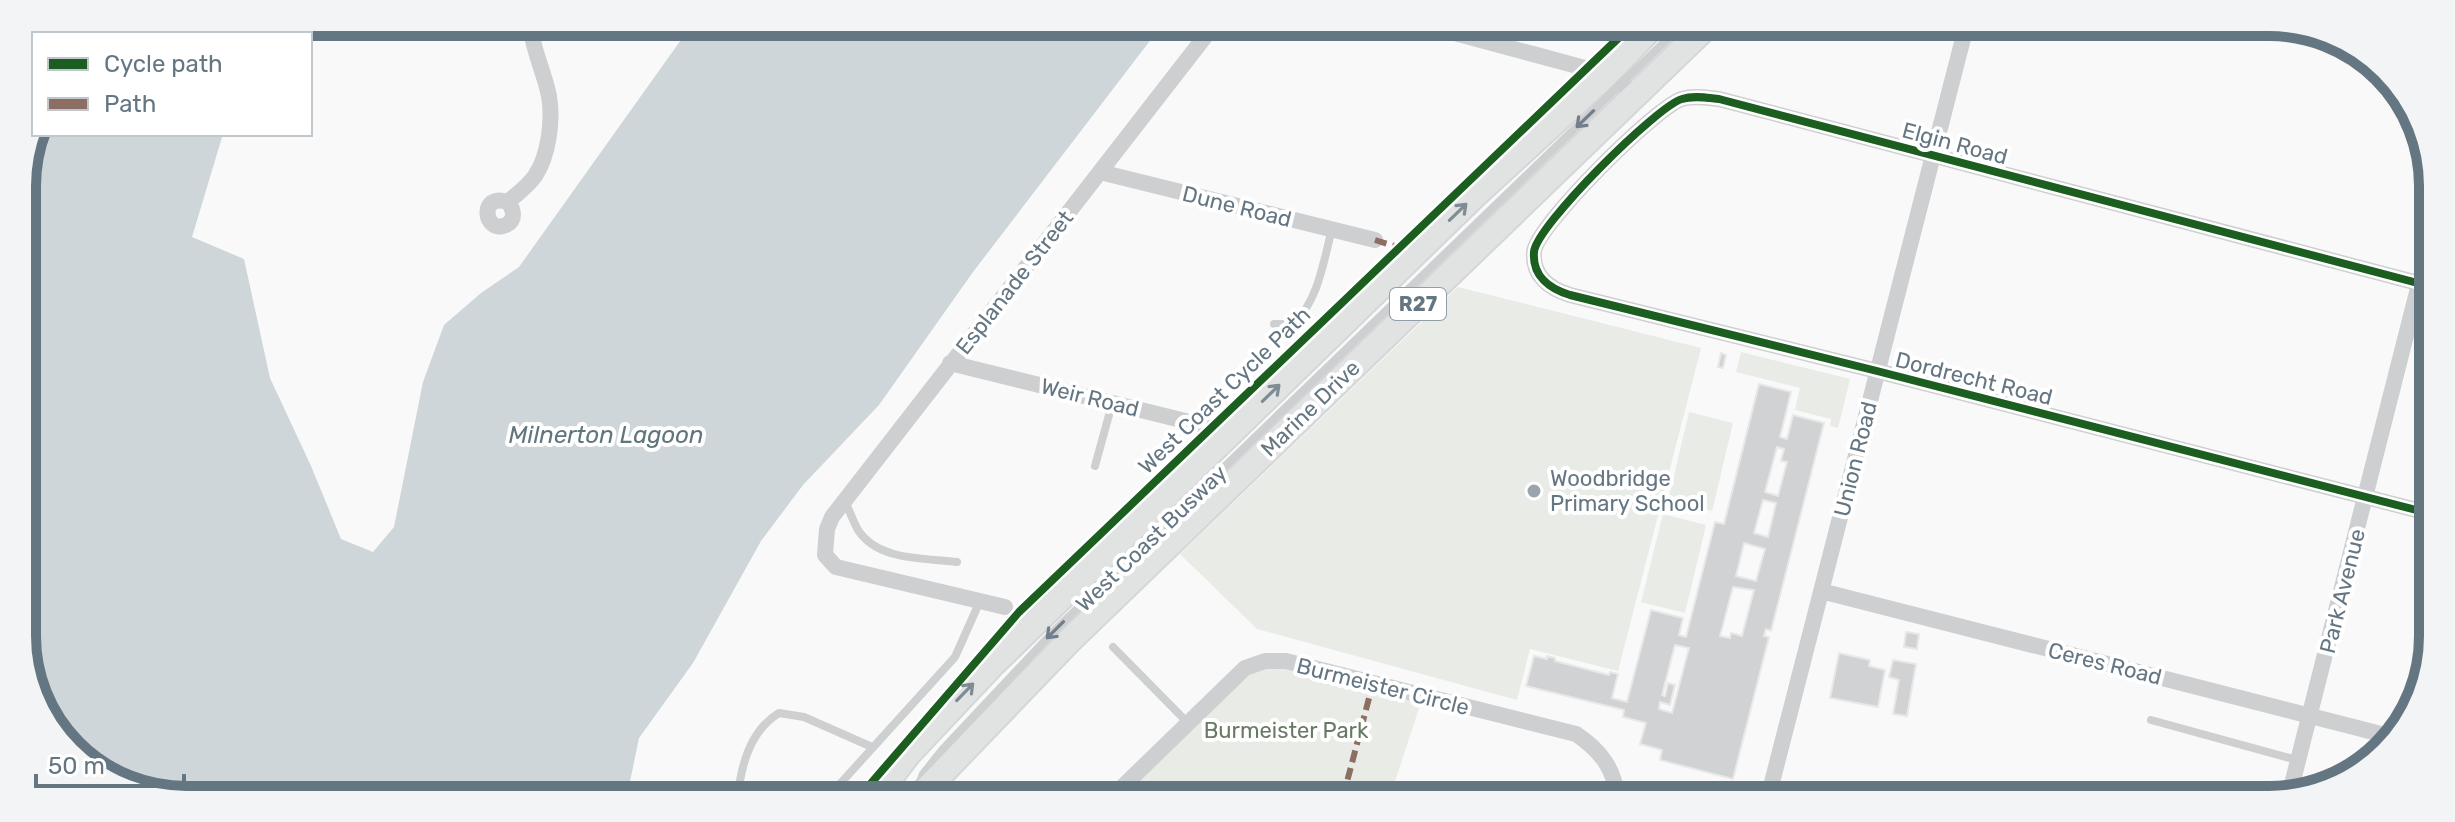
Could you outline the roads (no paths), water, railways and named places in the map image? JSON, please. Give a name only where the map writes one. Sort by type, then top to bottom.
[{"type":"main road","name":"Marine Drive","points":[[928,786],[1622,83],[1648,36]]},
{"type":"main road","name":"Marine Drive","points":[[884,786],[909,753],[968,689],[1473,197],[1622,83],[1692,36]]},
{"type":"street","points":[[508,202],[534,178],[543,161],[548,135],[549,98],[531,36]]},
{"type":"street","name":"Esplanade Street","points":[[980,601],[844,571],[829,562],[824,544],[832,517],[1205,36]]},
{"type":"street","points":[[1462,36],[1622,83]]},
{"type":"street","name":"Union Road","points":[[1771,786],[1964,36]]},
{"type":"street","name":"Elgin Road","points":[[1533,253],[1537,240],[1558,212],[1663,108],[1683,98],[1702,97],[2419,283]]},
{"type":"street","name":"Dune Road","points":[[1100,172],[1375,240]]},
{"type":"street","name":"Dordrecht Road","points":[[1533,253],[1540,278],[1558,292],[2419,511]]},
{"type":"street","name":"Park Avenue","points":[[2292,784],[2365,497],[2419,302]]},
{"type":"street","name":"Weir Road","points":[[950,363],[1230,432]]},
{"type":"street","name":"Ceres Road","points":[[1821,591],[2382,734]]},
{"type":"street","points":[[980,601],[1005,607]]},
{"type":"street","name":"Burmeister Circle","points":[[1123,786],[1245,668],[1265,661],[1286,661],[1576,734],[1595,747],[1607,763],[1616,786]]},
{"type":"lane","points":[[1622,83],[1671,36]]},
{"type":"lane","points":[[1274,324],[1294,324],[1309,305],[1318,285],[1332,229]]},
{"type":"lane","points":[[1095,466],[1113,403]]},
{"type":"lane","points":[[845,500],[857,528],[878,548],[903,556],[957,562]]},
{"type":"lane","points":[[838,786],[955,657],[980,601]]},
{"type":"lane","points":[[1113,647],[1188,723]]},
{"type":"lane","points":[[740,786],[749,749],[768,719],[779,713],[804,717],[872,747]]},
{"type":"lane","points":[[2151,720],[2298,761]]},
{"type":"water","name":"Milnerton Lagoon","points":[[684,36],[1154,36],[973,272],[879,405],[803,485],[761,541],[693,663],[639,738],[629,786],[166,785],[129,775],[87,749],[73,735],[51,702],[37,656],[36,176],[45,136],[222,136],[192,237],[244,259],[270,378],[341,539],[373,552],[394,527],[423,382],[444,325],[481,293],[519,267]]},
{"type":"place","name":"Woodbridge Primary School","points":[[1534,491]]},
{"type":"park label","name":"Burmeister Park","points":[[1286,730]]}]
